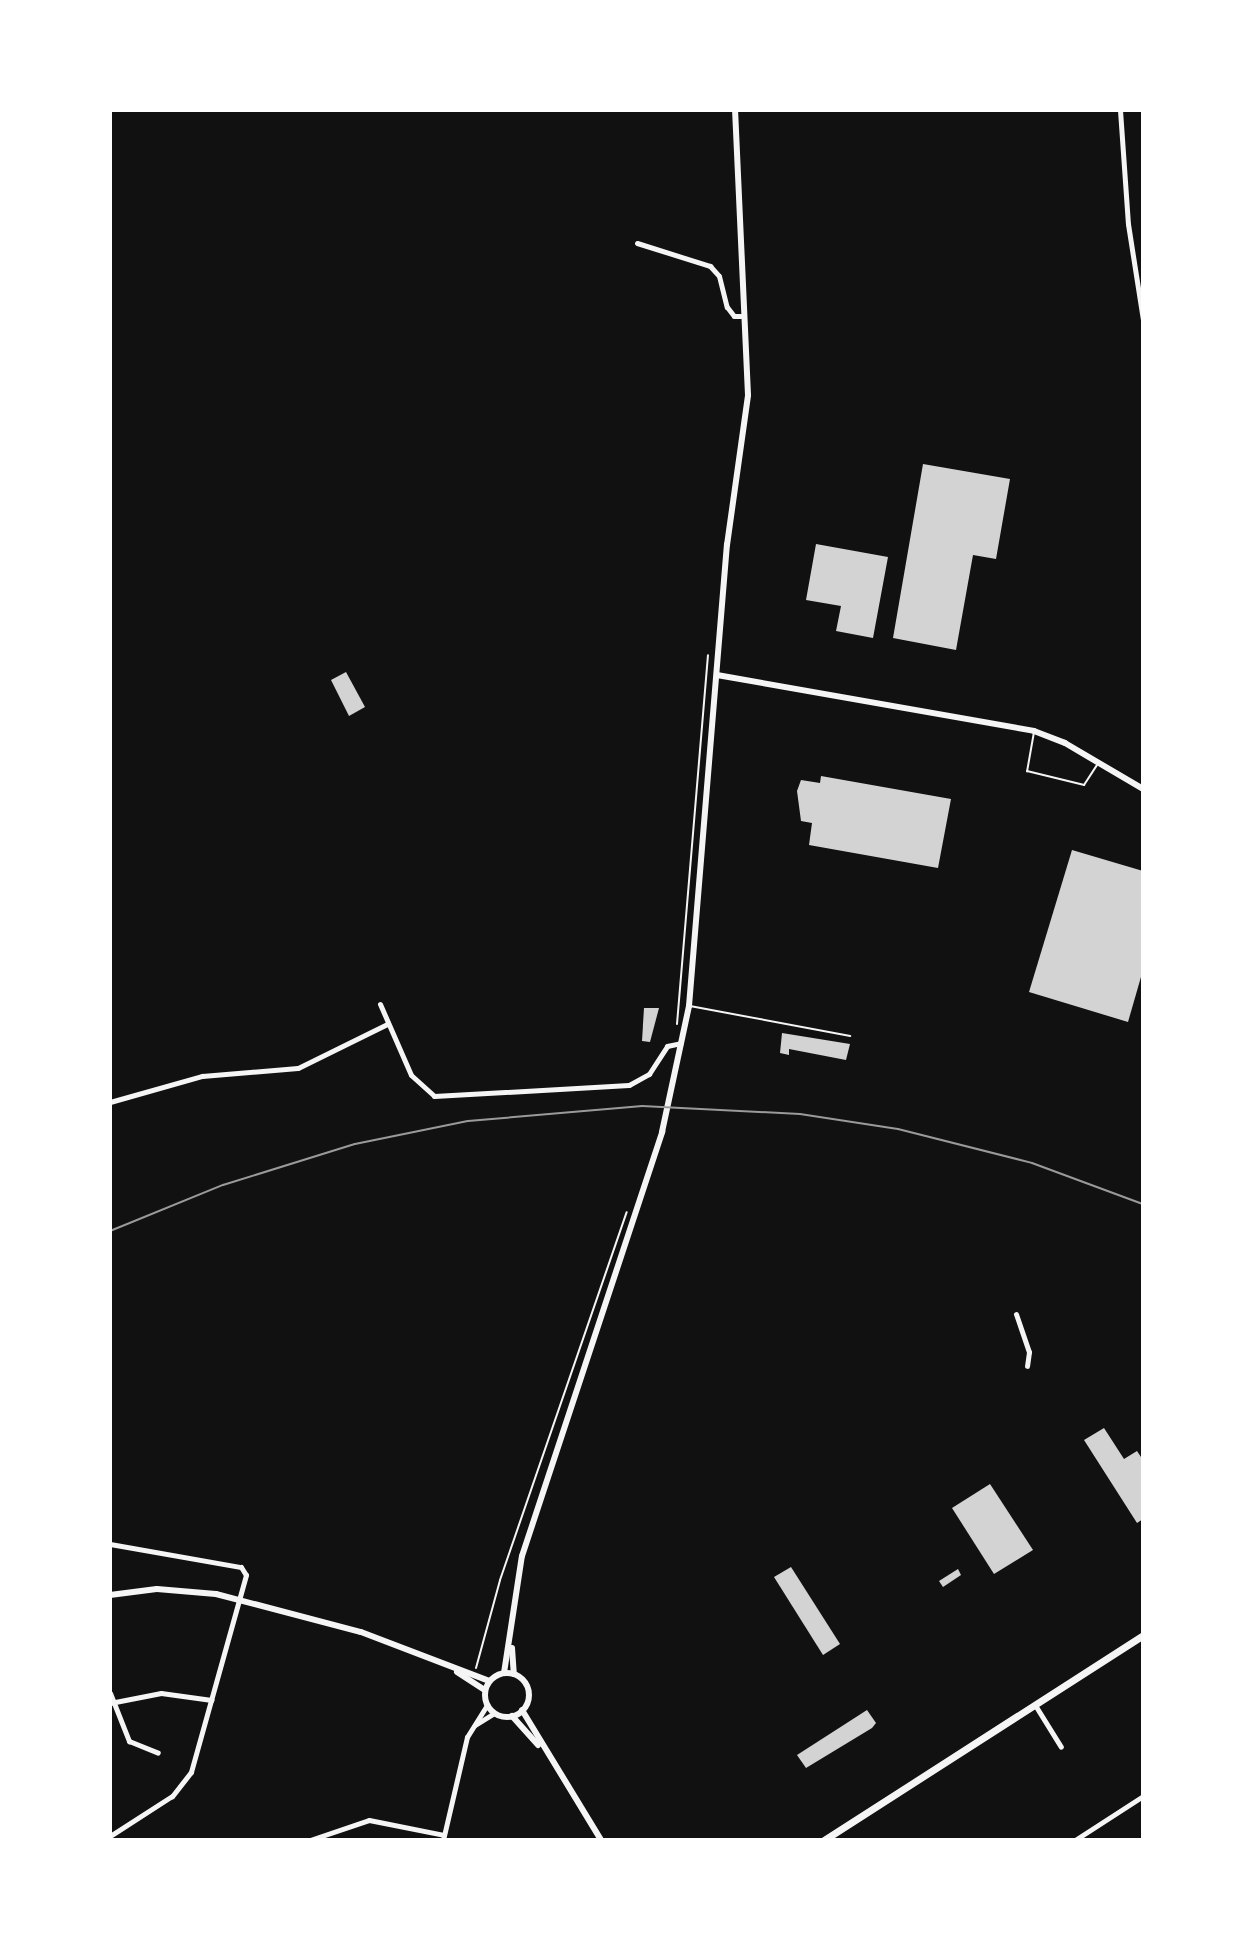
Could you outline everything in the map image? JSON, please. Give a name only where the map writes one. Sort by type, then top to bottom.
[{"type":"main road","points":[[824,1840],[1143,1635]]},
{"type":"street","points":[[504,1673],[511,1644],[522,1556],[662,1132],[677,1073],[678,1043],[689,1006],[727,545],[746,420],[735,110]]},
{"type":"street","points":[[1120,110],[1128,224],[1143,320]]},
{"type":"street","points":[[637,243],[710,266],[719,276],[727,307],[734,316],[744,316]]},
{"type":"street","points":[[717,675],[1034,731],[1143,789]]},
{"type":"street","points":[[380,1004],[420,1087],[448,1097],[629,1085],[649,1074],[667,1046],[678,1043]]},
{"type":"street","points":[[110,1102],[202,1076],[298,1068],[387,1024]]},
{"type":"street","points":[[1016,1314],[1029,1352],[1027,1366]]},
{"type":"street","points":[[110,1544],[241,1567],[246,1575],[194,1766],[182,1785],[110,1836]]},
{"type":"street","points":[[110,1595],[172,1589],[241,1600],[361,1632],[489,1681]]},
{"type":"street","points":[[511,1644],[514,1674],[528,1690],[522,1710],[538,1745]]},
{"type":"street","points":[[455,1670],[485,1690]]},
{"type":"street","points":[[514,1674],[504,1673],[489,1681],[485,1690],[487,1705],[494,1713],[512,1716],[538,1745],[601,1840]]},
{"type":"street","points":[[110,1693],[134,1746],[158,1753]]},
{"type":"street","points":[[112,1702],[161,1693],[212,1700]]},
{"type":"street","points":[[1034,1704],[1061,1747]]},
{"type":"street","points":[[310,1840],[369,1820],[443,1837],[471,1728],[487,1705]]},
{"type":"street","points":[[512,1716],[522,1710]]},
{"type":"street","points":[[471,1728],[494,1713]]},
{"type":"street","points":[[1075,1840],[1143,1796]]},
{"type":"lane","points":[[1034,731],[1027,771],[1084,785],[1099,763]]},
{"type":"lane","points":[[689,1006],[850,1036]]},
{"type":"path","points":[[678,1043],[708,655]]},
{"type":"path","points":[[476,1671],[500,1580],[631,1204]]},
{"type":"building","points":[[923,464],[1010,479],[996,559],[973,555],[956,650],[893,638]]},
{"type":"building","points":[[816,544],[888,557],[873,638],[836,631],[841,606],[806,600]]},
{"type":"building","points":[[346,672],[365,707],[349,716],[331,680]]},
{"type":"building","points":[[821,776],[951,799],[938,868],[809,845],[812,823],[801,821],[797,791],[801,780],[820,783]]},
{"type":"building","points":[[1072,850],[1143,871],[1143,970],[1128,1022],[1029,992]]},
{"type":"building","points":[[644,1008],[659,1008],[650,1042],[642,1041]]},
{"type":"building","points":[[782,1033],[850,1044],[846,1060],[789,1049],[789,1055],[780,1053]]},
{"type":"building","points":[[1104,1428],[1124,1459],[1137,1451],[1143,1460],[1143,1519],[1137,1523],[1084,1440]]},
{"type":"building","points":[[990,1484],[1033,1550],[994,1574],[952,1508]]},
{"type":"building","points":[[791,1567],[840,1644],[823,1655],[774,1577]]},
{"type":"building","points":[[958,1569],[961,1575],[943,1587],[939,1581]]},
{"type":"building","points":[[867,1710],[876,1723],[872,1728],[806,1768],[797,1755]]},
{"type":"railway","points":[[110,1231],[223,1185],[355,1144],[468,1121],[642,1106],[800,1114],[898,1129],[1032,1163],[1143,1204]]}]
